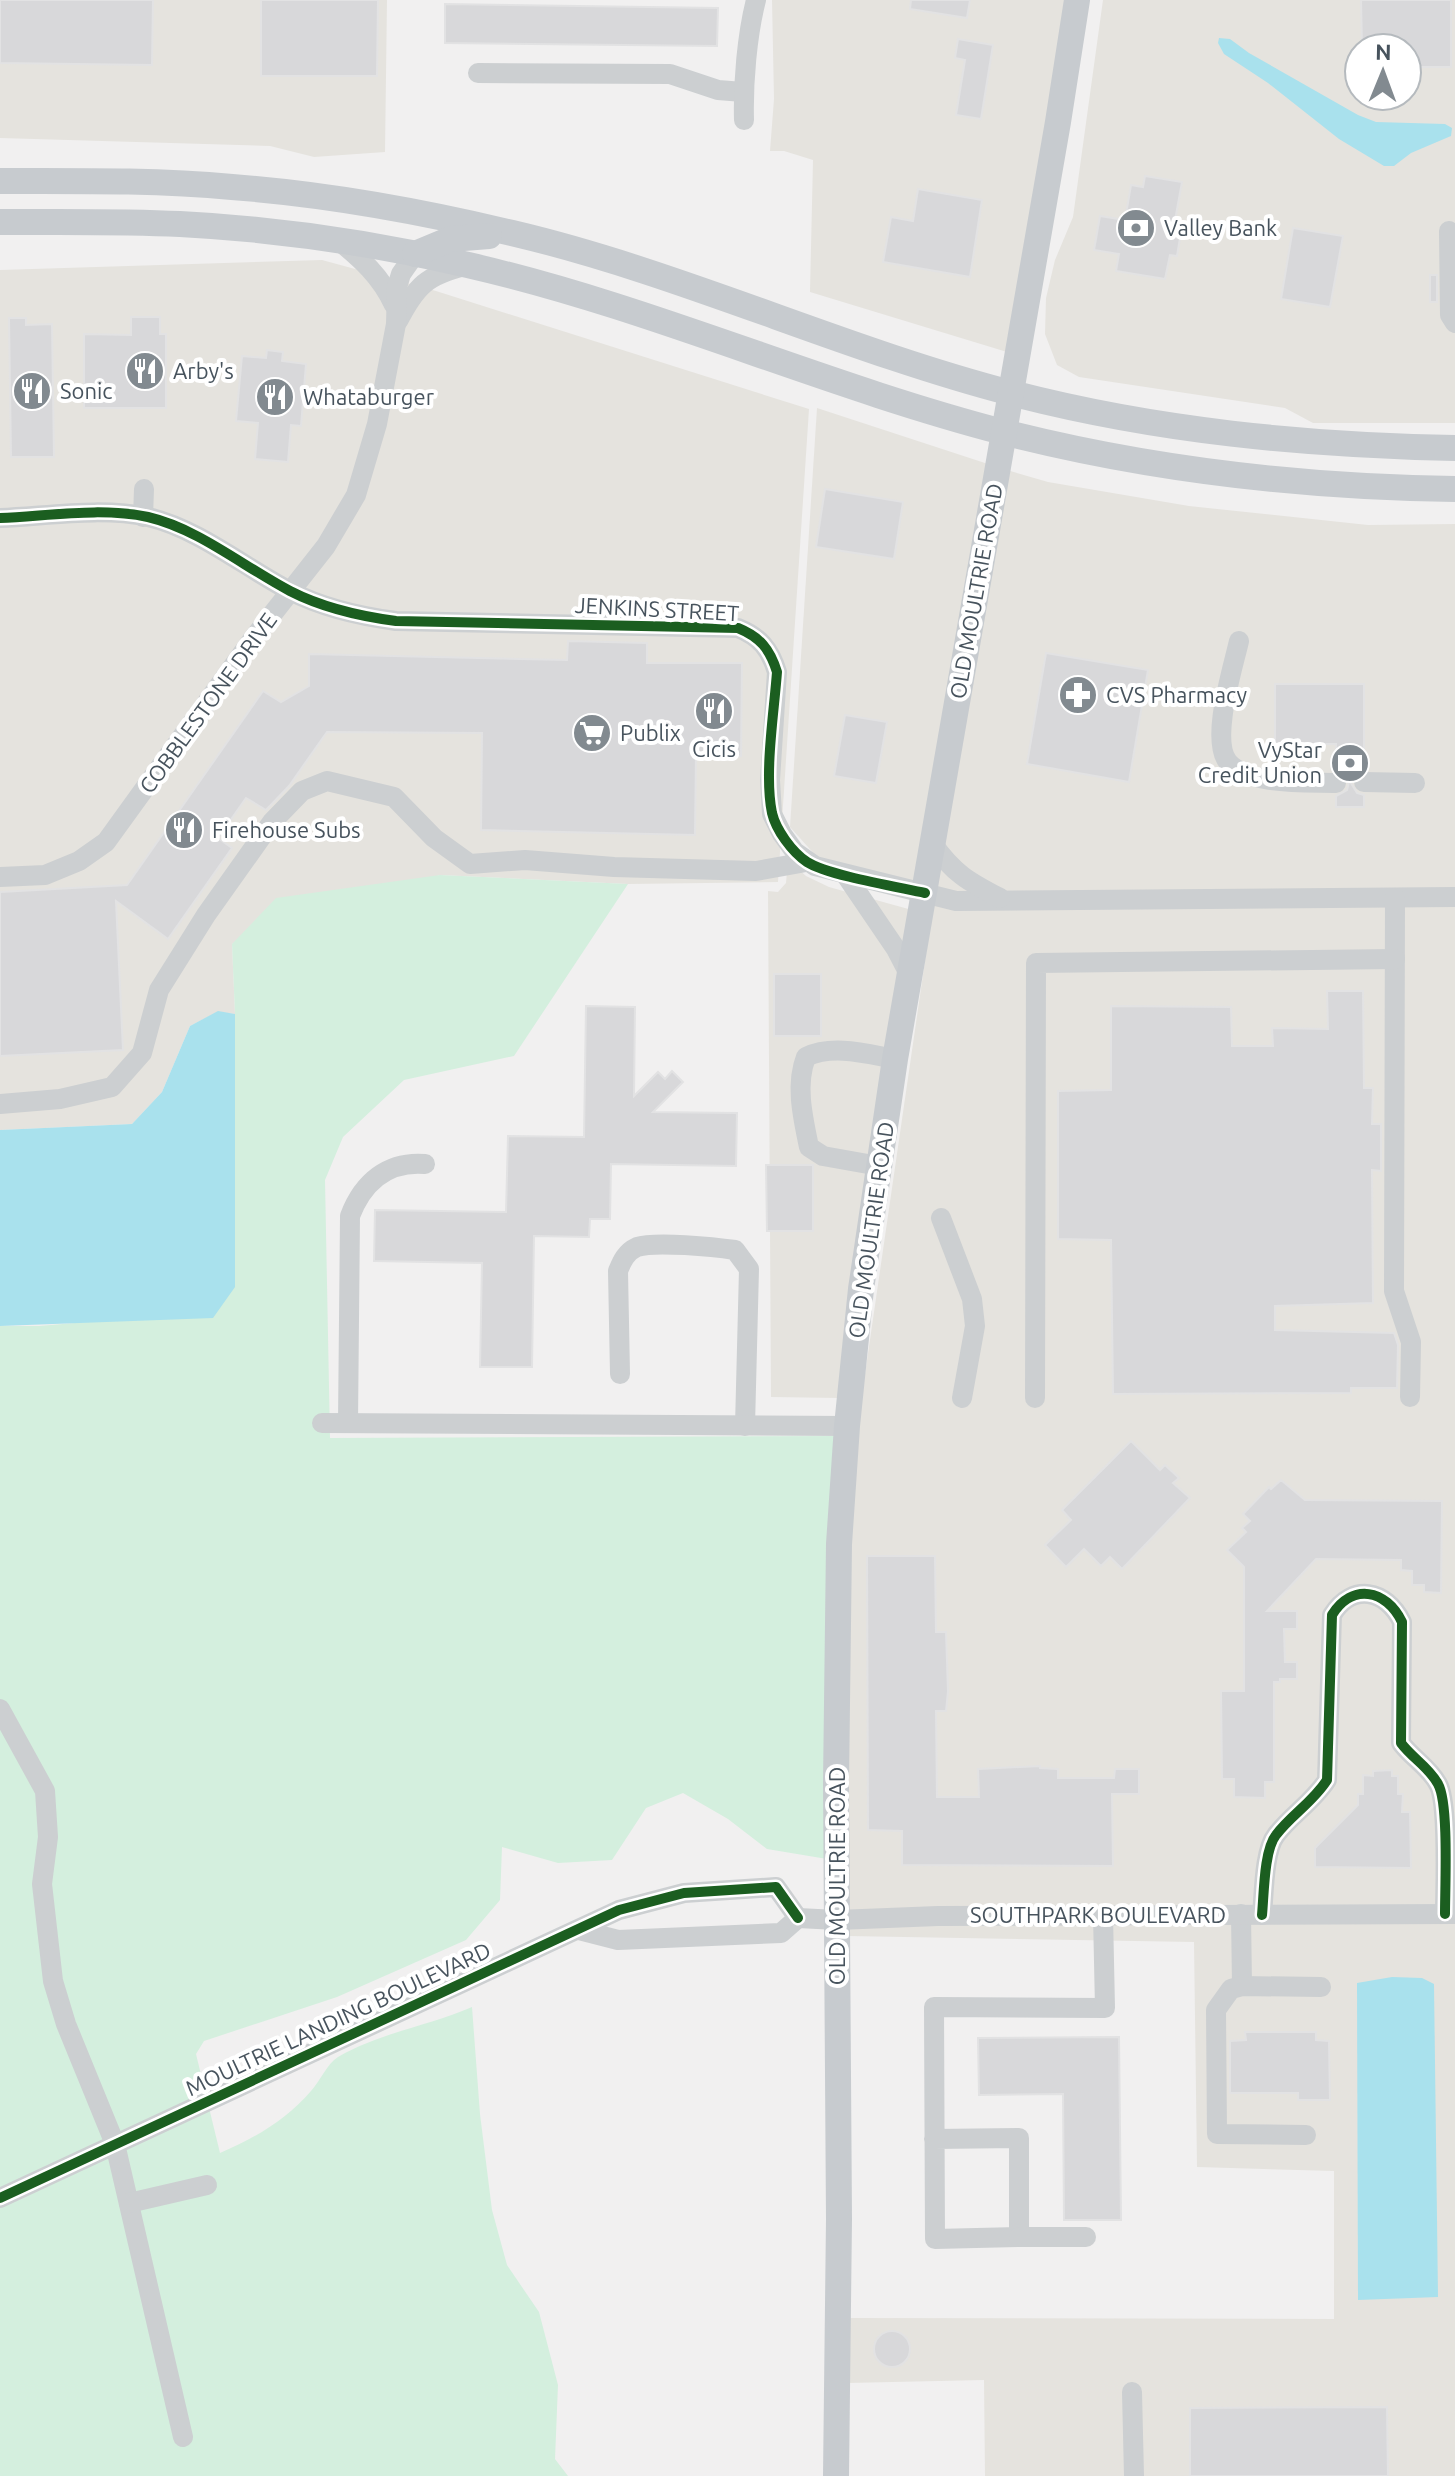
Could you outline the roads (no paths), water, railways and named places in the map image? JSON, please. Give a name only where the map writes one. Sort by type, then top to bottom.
[{"type":"main road","name":"OLD MOULTRIE ROAD","points":[[836,2476],[839,1544],[847,1426],[861,1289],[895,1059],[1077,0]]},
{"type":"main road","points":[[0,181],[231,186],[377,205],[517,234],[583,253],[909,362],[1010,392],[1152,423],[1235,436],[1317,443],[1455,448]]},
{"type":"main road","points":[[0,222],[176,224],[337,239],[469,265],[620,306],[919,408],[1003,432],[1108,456],[1204,473],[1351,486],[1455,489]]},
{"type":"main road","points":[[415,254],[451,239],[517,234]]},
{"type":"street","points":[[744,0],[751,21]]},
{"type":"street","points":[[744,120],[743,92],[756,0]]},
{"type":"street","points":[[478,73],[670,74],[718,90],[743,92]]},
{"type":"street","points":[[1449,231],[1450,315],[1455,323]]},
{"type":"street","points":[[337,239],[368,264],[385,284],[395,315]]},
{"type":"street","name":"COBBLESTONE DRIVE","points":[[0,877],[45,875],[79,861],[106,842],[252,640],[326,546],[356,495],[377,424],[401,274],[415,254]]},
{"type":"street","name":"COBBLESTONE DRIVE","points":[[395,315],[423,283],[440,272],[469,265]]},
{"type":"street","points":[[143,517],[144,489]]},
{"type":"street","points":[[0,518],[116,513],[143,517],[180,528],[290,591]]},
{"type":"street","name":"JENKINS STREET","points":[[290,591],[354,615],[396,621],[738,628],[752,634],[772,655],[777,672],[770,780],[772,814],[782,834],[806,862]]},
{"type":"street","points":[[1239,641],[1222,721],[1222,749],[1229,763],[1250,774],[1282,782],[1336,783]]},
{"type":"street","points":[[0,1104],[60,1099],[112,1087],[142,1053],[159,990],[206,915],[272,822],[302,791],[327,781],[394,797],[434,838],[470,864],[525,860],[614,867],[756,871],[806,862],[956,901],[1455,897]]},
{"type":"street","points":[[1364,782],[1415,783]]},
{"type":"street","points":[[933,844],[957,874],[1004,900]]},
{"type":"street","points":[[845,874],[896,949],[910,976]]},
{"type":"street","points":[[1395,898],[1394,1291],[1411,1342],[1410,1397]]},
{"type":"street","points":[[1035,1398],[1036,963],[1395,959]]},
{"type":"street","points":[[879,1166],[823,1156],[809,1147],[802,1116],[800,1070],[806,1057],[816,1052],[848,1051],[895,1059]]},
{"type":"street","points":[[348,1423],[350,1216],[357,1197],[378,1175],[396,1166],[425,1164]]},
{"type":"street","points":[[941,1218],[972,1299],[974,1312],[975,1326],[962,1398]]},
{"type":"street","points":[[620,1374],[618,1271],[623,1258],[637,1248],[653,1245],[735,1250],[749,1269],[745,1426]]},
{"type":"street","points":[[322,1423],[847,1426]]},
{"type":"street","points":[[1242,1986],[1252,1914],[1274,1837],[1317,1795],[1327,1780],[1332,1615],[1347,1598],[1372,1594],[1392,1605],[1402,1622],[1401,1743],[1409,1755],[1432,1774],[1441,1788],[1450,1914]]},
{"type":"street","points":[[0,1709],[45,1791],[48,1837],[42,1884],[53,1981],[66,2024],[115,2144],[183,2437]]},
{"type":"street","name":"MOULTRIE LANDING BOULEVARD","points":[[0,2198],[619,1910],[684,1893],[776,1887],[798,1918]]},
{"type":"street","name":"SOUTHPARK BOULEVARD","points":[[798,1918],[1450,1914]]},
{"type":"street","points":[[1086,2237],[935,2239],[934,2007],[1105,2008],[1103,1915]]},
{"type":"street","points":[[579,1930],[618,1940],[781,1933],[798,1918]]},
{"type":"street","points":[[1306,2135],[1217,2134],[1216,2010],[1231,1989],[1242,1986],[1321,1987]]},
{"type":"street","points":[[934,2139],[1019,2138],[1019,2237]]},
{"type":"street","points":[[129,2203],[207,2185]]},
{"type":"street","points":[[1132,2392],[1134,2476]]},
{"type":"water","points":[[1219,38],[1230,39],[1343,106],[1343,112],[1353,112],[1376,122],[1445,124],[1452,128],[1451,136],[1411,153],[1394,166],[1384,166],[1339,139],[1268,83],[1224,54],[1218,43]]},
{"type":"water","points":[[218,1011],[235,1014],[235,1287],[213,1318],[0,1326],[0,1130],[132,1124],[162,1092],[190,1026]]},
{"type":"water","points":[[1392,1977],[1422,1978],[1434,1984],[1438,2297],[1358,2300],[1357,1983]]},
{"type":"place","name":"Valley Bank","points":[[1136,228]]},
{"type":"place","name":"Arby's","points":[[145,371]]},
{"type":"place","name":"Sonic","points":[[32,391]]},
{"type":"place","name":"Whataburger","points":[[275,397]]},
{"type":"place","name":"CVS Pharmacy","points":[[1078,695]]},
{"type":"place","name":"Cicis","points":[[714,711]]},
{"type":"place","name":"Publix","points":[[592,733]]},
{"type":"place","name":"VyStar Credit Union","points":[[1350,763]]},
{"type":"place","name":"Firehouse Subs","points":[[184,830]]}]
